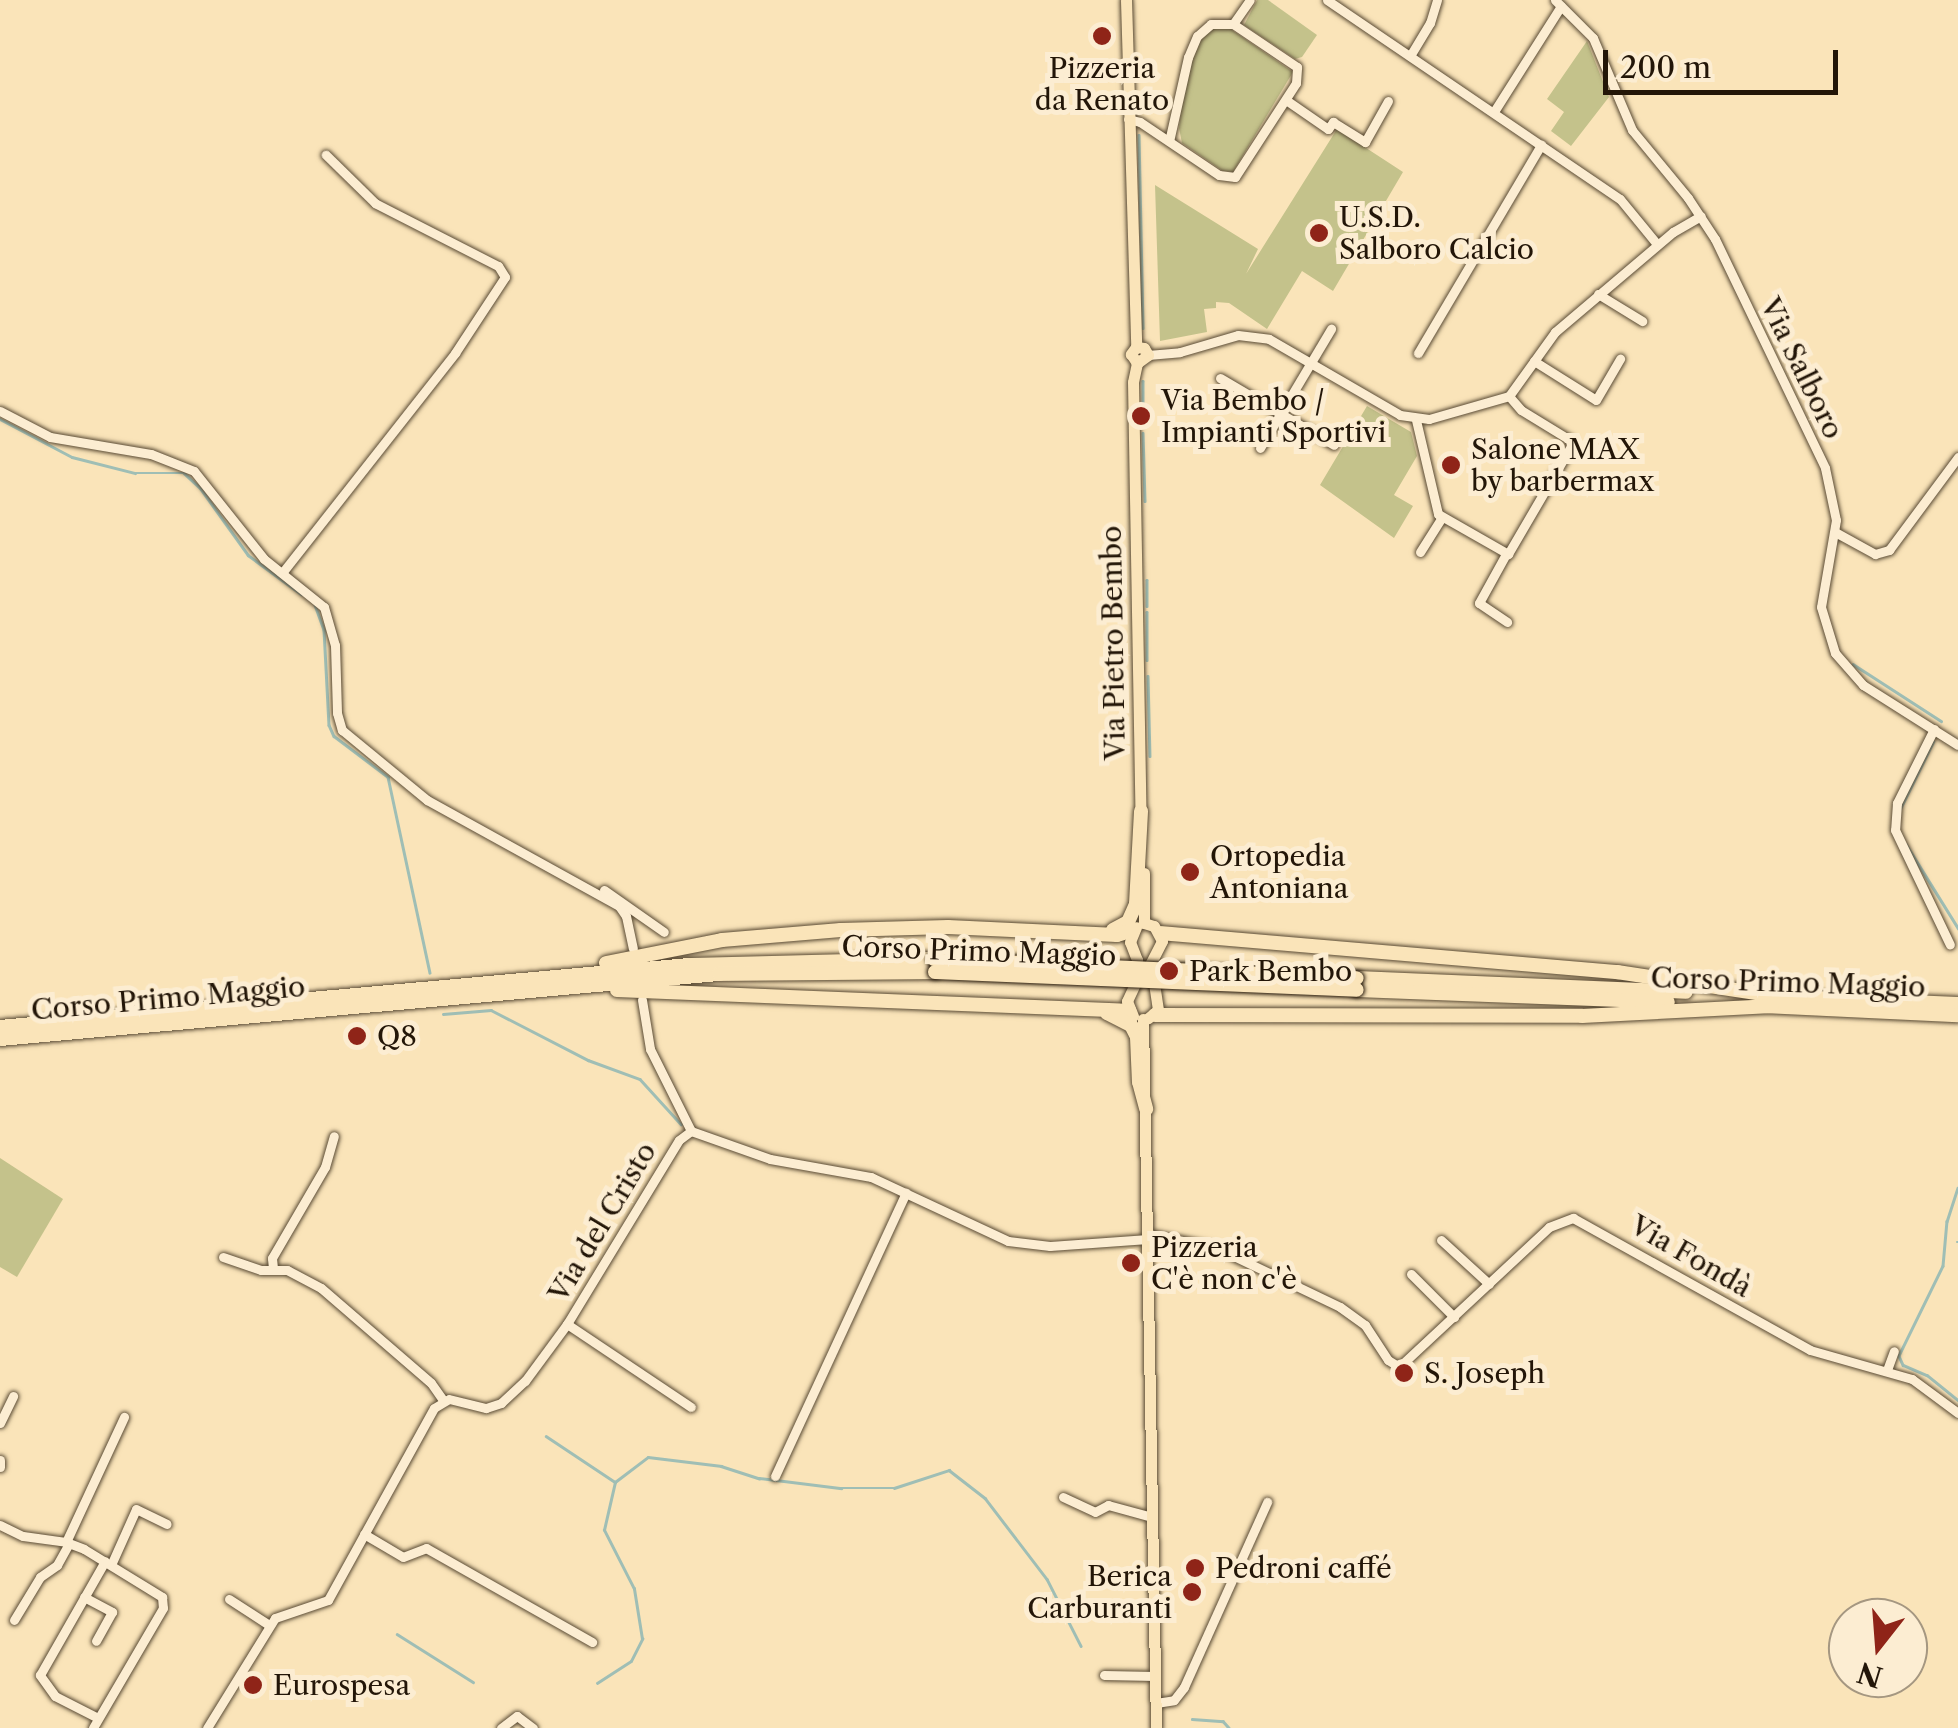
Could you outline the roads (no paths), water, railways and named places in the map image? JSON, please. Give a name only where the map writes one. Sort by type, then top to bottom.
[{"type":"highway","points":[[1108,932],[1128,922],[1136,904],[1141,811]]},
{"type":"highway","points":[[516,978],[750,936],[912,927],[1108,932],[1138,927]]},
{"type":"highway","points":[[1161,933],[1617,972],[1774,1001]]},
{"type":"highway","name":"Corso Primo Maggio","points":[[0,1026],[717,962],[935,965],[1774,1001],[1958,1004]]},
{"type":"highway","name":"Corso Primo Maggio","points":[[0,1039],[718,974],[935,965]]},
{"type":"highway","points":[[551,988],[1143,1015],[1582,1016],[1774,1001]]},
{"type":"highway","name":"Corso Primo Maggio","points":[[1774,1001],[1958,1015]]},
{"type":"highway","points":[[1106,1013],[1131,1025],[1138,1037],[1139,1082],[1146,1109]]},
{"type":"main road","points":[[1126,0],[1136,347],[1144,348],[1143,359]]},
{"type":"main road","name":"Via Pietro Bembo","points":[[1143,359],[1133,382],[1141,811],[1138,927],[1130,942],[1137,960],[1136,982],[1127,1002],[1143,1015],[1156,1728]]},
{"type":"main road","points":[[1138,927],[1161,933]]},
{"type":"main road","name":"Via Pietro Bembo","points":[[1143,1015],[1159,1002],[1150,982],[1150,963],[1161,945],[1161,933]]},
{"type":"street","points":[[1234,24],[1250,0]]},
{"type":"street","points":[[1327,0],[1495,110],[1620,199],[1657,244]]},
{"type":"street","points":[[1410,56],[1436,0]]},
{"type":"street","points":[[1495,110],[1558,3]]},
{"type":"street","name":"Via Salboro","points":[[1558,3],[1598,48],[1632,130],[1700,216],[1826,468],[1835,508],[1835,532],[1821,595],[1830,643],[1855,678],[1958,745]]},
{"type":"street","points":[[1128,119],[1220,175],[1235,177],[1286,100],[1298,76],[1296,68],[1234,24],[1211,24],[1197,36],[1181,80],[1169,141]]},
{"type":"street","points":[[1286,100],[1328,129],[1333,122],[1365,142],[1388,101]]},
{"type":"street","points":[[1418,352],[1541,145]]},
{"type":"street","points":[[282,573],[455,353],[505,277],[498,266],[375,203],[326,155]]},
{"type":"street","points":[[1143,359],[1254,336],[1281,344],[1416,420],[1509,396],[1556,332],[1657,244],[1700,216]]},
{"type":"street","points":[[1598,294],[1642,320]]},
{"type":"street","points":[[1260,448],[1331,329]]},
{"type":"street","points":[[1534,362],[1596,400],[1620,358]]},
{"type":"street","points":[[1220,378],[1334,446]]},
{"type":"street","points":[[1507,622],[1480,603],[1571,446],[1570,440],[1521,410],[1509,396]]},
{"type":"street","points":[[0,411],[50,437],[174,460],[209,486],[242,534],[324,607],[330,623],[342,730],[427,800],[618,906],[626,916],[633,948]]},
{"type":"street","points":[[1416,420],[1442,517],[1506,554]]},
{"type":"street","points":[[1835,532],[1875,554],[1889,550],[1958,458]]},
{"type":"street","points":[[1420,552],[1442,517]]},
{"type":"street","points":[[1934,729],[1897,803],[1894,830],[1950,945]]},
{"type":"street","points":[[542,864],[561,868],[615,896],[664,932]]},
{"type":"street","points":[[642,1000],[650,1049],[690,1131]]},
{"type":"street","name":"Via del Cristo","points":[[443,1400],[486,1408],[502,1404],[526,1381],[567,1324],[679,1140],[690,1131],[770,1159],[858,1172],[979,1230],[1030,1246],[1148,1236]]},
{"type":"street","points":[[273,1268],[272,1258],[325,1167],[334,1136]]},
{"type":"street","points":[[776,1476],[906,1193]]},
{"type":"street","name":"Via Fondà","points":[[1148,1236],[1217,1248],[1340,1307],[1365,1325],[1388,1360],[1400,1367],[1549,1227],[1573,1218],[1810,1350],[1844,1363],[1887,1370],[1923,1384],[1958,1413]]},
{"type":"street","points":[[1442,1240],[1489,1284]]},
{"type":"street","points":[[207,1728],[269,1626],[282,1612],[324,1604],[427,1416],[443,1400],[431,1383],[338,1300],[304,1277],[273,1268],[261,1270],[223,1257]]},
{"type":"street","points":[[1412,1274],[1454,1317]]},
{"type":"street","points":[[567,1324],[691,1406]]},
{"type":"street","points":[[1887,1370],[1894,1351]]},
{"type":"street","points":[[0,1423],[13,1396]]},
{"type":"street","points":[[14,1620],[40,1576],[57,1565],[124,1417]]},
{"type":"street","points":[[1064,1497],[1095,1512],[1108,1505],[1152,1517]]},
{"type":"street","points":[[1156,1703],[1174,1700],[1184,1687],[1267,1502]]},
{"type":"street","points":[[0,1525],[23,1536],[68,1542],[108,1563],[165,1602],[96,1723],[48,1690],[40,1680],[41,1670],[108,1563],[136,1509],[167,1524]]},
{"type":"street","points":[[364,1534],[403,1557],[426,1548],[592,1642]]},
{"type":"street","points":[[84,1597],[112,1612]]},
{"type":"street","points":[[228,1599],[269,1626]]},
{"type":"street","points":[[96,1641],[118,1601]]},
{"type":"street","points":[[1104,1676],[1155,1676]]},
{"type":"street","points":[[501,1728],[517,1716],[533,1728]]},
{"type":"waterway","points":[[1139,135],[1143,328]]},
{"type":"waterway","points":[[1143,381],[1143,408]]},
{"type":"waterway","points":[[0,419],[72,457],[135,473],[184,473],[201,489],[248,555],[301,594]]},
{"type":"waterway","points":[[1143,433],[1145,501]]},
{"type":"waterway","points":[[1147,580],[1147,606]]},
{"type":"waterway","points":[[315,605],[324,630],[329,725],[334,736],[388,777],[430,973]]},
{"type":"waterway","points":[[1147,612],[1147,660]]},
{"type":"waterway","points":[[1853,664],[1941,721]]},
{"type":"waterway","points":[[1148,676],[1150,756]]},
{"type":"waterway","points":[[1900,809],[1933,742]]},
{"type":"waterway","points":[[1906,844],[1958,928]]},
{"type":"waterway","points":[[443,1014],[491,1010],[588,1060],[640,1079],[681,1124]]},
{"type":"waterway","points":[[1958,1188],[1947,1221],[1943,1266],[1899,1356],[1903,1365],[1927,1375],[1958,1400]]},
{"type":"waterway","points":[[546,1436],[615,1482],[648,1457],[721,1466],[759,1478],[841,1488],[894,1488],[949,1470],[985,1498],[1047,1579],[1081,1646]]},
{"type":"waterway","points":[[597,1683],[631,1661],[642,1639],[634,1589],[604,1530],[615,1482]]},
{"type":"waterway","points":[[397,1634],[473,1682]]},
{"type":"waterway","points":[[1192,1719],[1223,1721],[1229,1728]]},
{"type":"place","name":"Pizzeria da Renato","points":[[1102,36]]},
{"type":"place","name":"U.S.D. Salboro Calcio","points":[[1319,233]]},
{"type":"place","name":"Via Bembo / Impianti Sportivi","points":[[1141,416]]},
{"type":"place","name":"Salone MAX by barbermax","points":[[1451,465]]},
{"type":"place","name":"Ortopedia Antoniana","points":[[1190,872]]},
{"type":"place","name":"Park Bembo","points":[[1169,971]]},
{"type":"place","name":"Q8","points":[[357,1036]]},
{"type":"place","name":"Pizzeria C'è non c'è","points":[[1131,1263]]},
{"type":"place","name":"S. Joseph","points":[[1404,1373]]},
{"type":"place","name":"Pedroni caffé","points":[[1195,1568]]},
{"type":"place","name":"Berica Carburanti","points":[[1192,1592]]},
{"type":"place","name":"Eurospesa","points":[[253,1685]]}]
